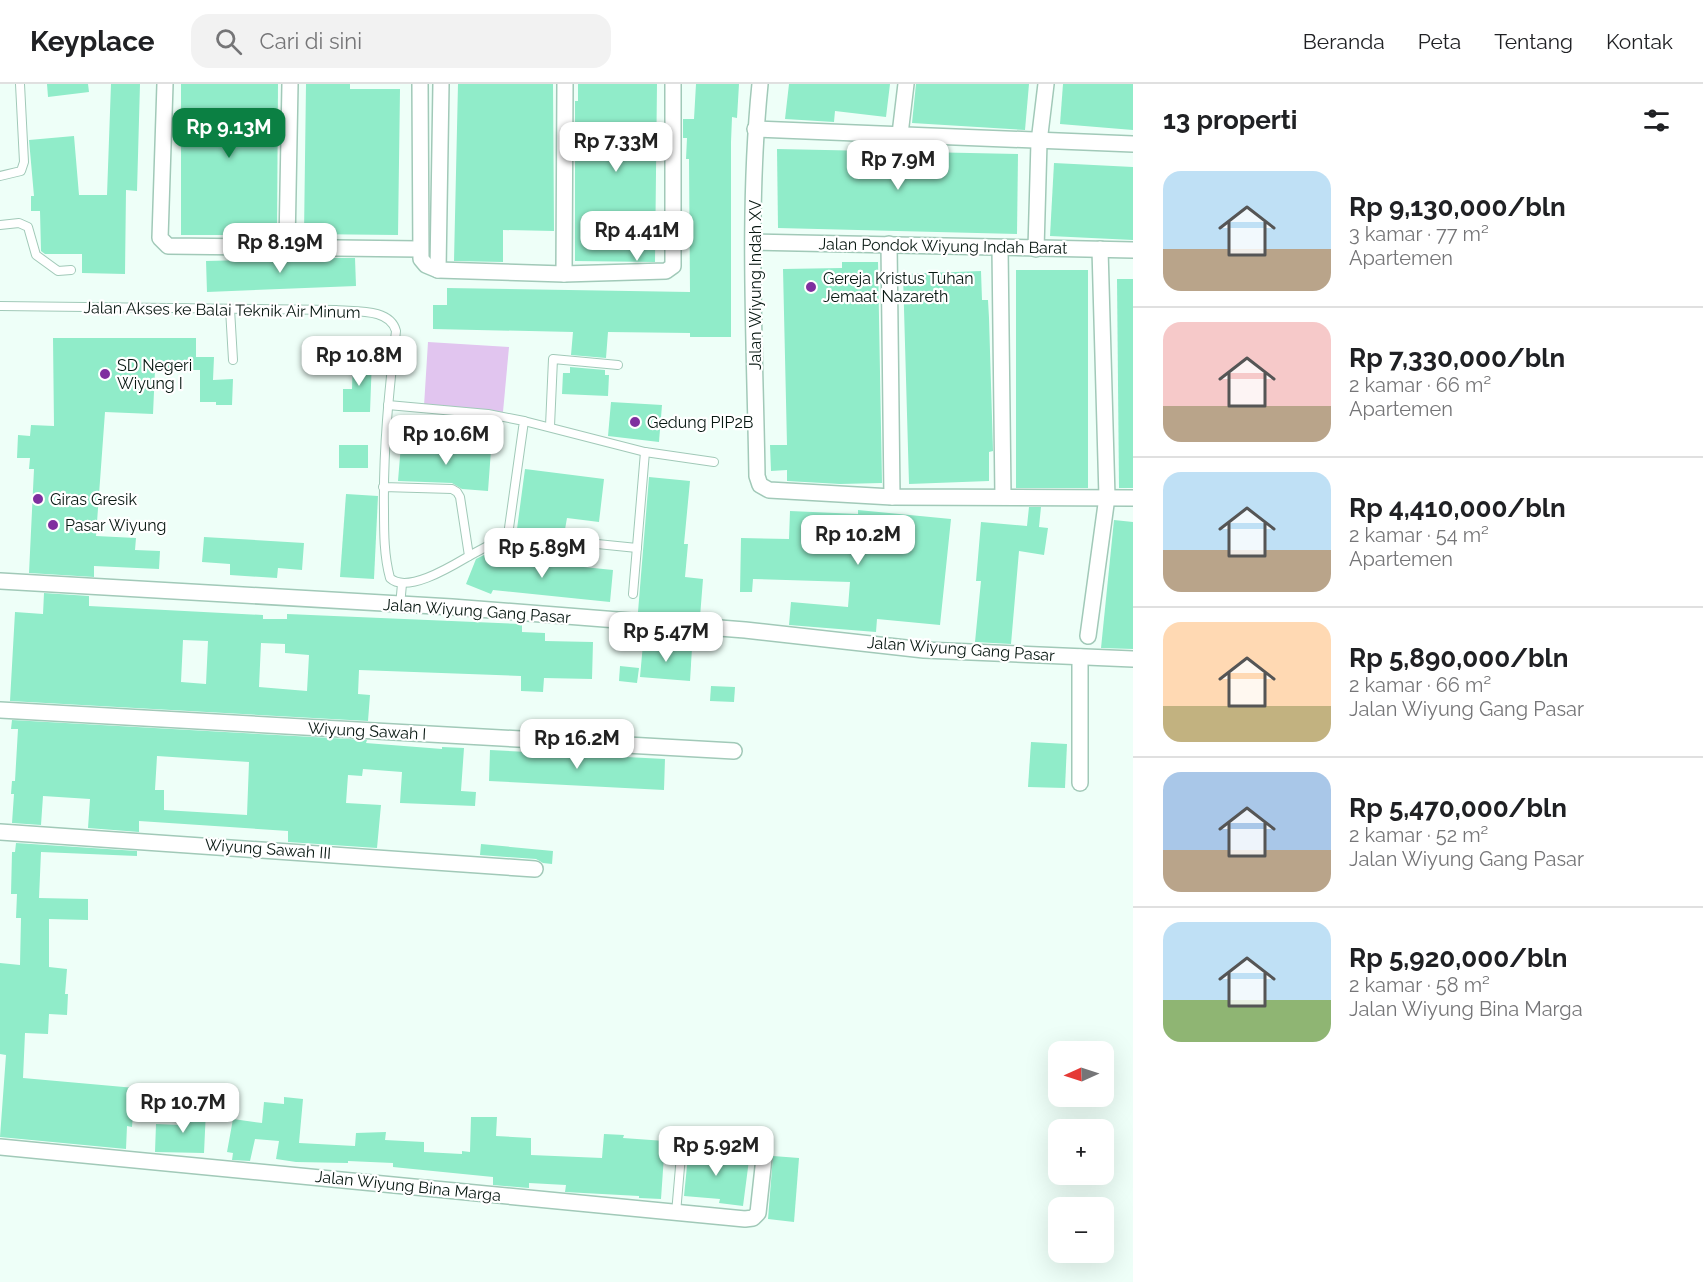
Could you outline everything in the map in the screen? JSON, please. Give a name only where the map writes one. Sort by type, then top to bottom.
[{"type":"street","points":[[165,84],[160,238],[168,246],[419,249]]},
{"type":"street","points":[[287,246],[290,84]]},
{"type":"street","points":[[420,84],[419,249],[423,261],[438,270],[564,274],[666,271],[673,266],[673,84]]},
{"type":"street","points":[[438,270],[441,84]]},
{"type":"street","points":[[564,274],[565,84]]},
{"type":"street","name":"Jalan Wiyung Indah XV","points":[[760,84],[755,129],[756,476],[760,485],[769,490],[892,496]]},
{"type":"street","points":[[900,134],[906,84]]},
{"type":"street","points":[[1036,249],[1039,142],[1046,84]]},
{"type":"street","points":[[755,129],[1133,144]]},
{"type":"street","name":"Jalan Pondok Wiyung Indah Barat","points":[[754,242],[1133,250]]},
{"type":"street","points":[[889,244],[892,496],[1133,498]]},
{"type":"street","points":[[1000,248],[1003,497]]},
{"type":"street","points":[[1088,636],[1107,497],[1100,249]]},
{"type":"street","name":"Jalan Wiyung Gang Pasar","points":[[0,581],[400,606],[452,607],[745,630],[924,650],[1133,659]]},
{"type":"street","points":[[1080,657],[1080,783]]},
{"type":"street","name":"Wiyung Sawah I","points":[[0,710],[734,751]]},
{"type":"street","name":"Wiyung Sawah III","points":[[0,832],[535,869]]},
{"type":"street","name":"Jalan Wiyung Bina Marga","points":[[0,1147],[745,1219],[753,1218],[758,1213],[764,1158]]},
{"type":"lane","points":[[0,176],[21,171],[24,162],[20,84]]},
{"type":"lane","points":[[0,225],[19,223],[28,227],[36,255],[58,271],[71,270]]},
{"type":"lane","name":"Jalan Akses ke Balai Teknik Air Minum","points":[[0,306],[336,310],[383,316],[391,320],[396,331],[388,405]]},
{"type":"lane","points":[[230,309],[233,360]]},
{"type":"lane","points":[[550,426],[553,359],[618,365]]},
{"type":"lane","points":[[637,548],[508,535],[445,570],[402,584],[390,578],[386,563],[384,487],[388,405],[488,414],[550,426],[645,452],[714,462]]},
{"type":"lane","points":[[508,535],[525,421]]},
{"type":"lane","points":[[633,594],[645,452]]},
{"type":"lane","points":[[384,487],[452,489],[457,492],[460,497],[469,556]]},
{"type":"lane","points":[[400,606],[402,584]]},
{"type":"lane","points":[[676,1213],[682,1144]]},
{"type":"shaded area","points":[[428,342],[509,347],[503,412],[424,406]]},
{"type":"building","points":[[47,84],[88,84],[89,92],[48,97]]},
{"type":"building","points":[[111,84],[140,84],[137,191],[126,190],[125,274],[82,273],[82,254],[45,254],[41,251],[40,211],[31,211],[31,196],[34,196],[29,140],[74,136],[79,195],[107,195]]},
{"type":"building","points":[[181,84],[278,84],[277,235],[181,235]]},
{"type":"building","points":[[306,84],[350,84],[350,89],[400,89],[398,235],[304,234]]},
{"type":"building","points":[[458,84],[553,84],[554,231],[503,230],[503,262],[454,261]]},
{"type":"building","points":[[578,84],[657,84],[655,262],[575,261],[575,101],[578,101]]},
{"type":"building","points":[[696,84],[739,84],[737,118],[732,117],[731,142],[731,337],[690,337],[690,333],[608,332],[606,358],[571,355],[573,332],[433,329],[433,305],[447,305],[447,288],[690,292],[689,159],[686,159],[687,138],[683,138],[683,119],[694,119]]},
{"type":"building","points":[[789,84],[890,84],[886,117],[835,111],[834,122],[785,119]]},
{"type":"building","points":[[916,84],[1029,84],[1025,130],[912,123]]},
{"type":"building","points":[[1063,84],[1133,84],[1133,130],[1060,124]]},
{"type":"building","points":[[777,149],[1018,154],[1017,234],[778,228]]},
{"type":"building","points":[[1054,163],[1133,167],[1133,240],[1050,236]]},
{"type":"building","points":[[355,258],[356,286],[207,292],[206,261]]},
{"type":"building","points":[[842,262],[878,262],[882,483],[840,484],[787,481],[787,470],[771,471],[770,445],[787,445],[783,269],[842,268]]},
{"type":"building","points":[[1016,270],[1088,270],[1088,488],[1016,488]]},
{"type":"building","points":[[981,271],[982,300],[988,300],[989,318],[993,451],[989,452],[989,481],[909,484],[903,274]]},
{"type":"building","points":[[1117,279],[1133,279],[1133,488],[1119,488]]},
{"type":"building","points":[[53,338],[196,338],[196,357],[214,357],[213,380],[233,379],[232,405],[216,405],[216,402],[200,402],[200,370],[155,370],[153,414],[105,412],[96,536],[136,538],[135,550],[160,551],[159,569],[94,566],[94,577],[29,573],[34,469],[29,469],[30,458],[17,458],[18,435],[30,436],[31,425],[54,426]]},
{"type":"building","points":[[353,357],[372,358],[370,412],[343,412],[343,389],[352,389]]},
{"type":"building","points":[[570,367],[605,370],[605,375],[609,375],[608,396],[562,394],[563,373],[570,373]]},
{"type":"building","name":"Gedung PIP2B","points":[[611,402],[662,405],[659,442],[608,436]]},
{"type":"building","points":[[401,444],[491,450],[488,491],[462,489],[452,483],[398,481]]},
{"type":"building","points":[[339,445],[368,445],[368,468],[339,468]]},
{"type":"building","points":[[525,469],[604,479],[599,522],[567,518],[564,535],[517,529]]},
{"type":"building","points":[[649,477],[690,481],[684,544],[688,544],[685,577],[703,579],[700,617],[638,612]]},
{"type":"building","points":[[346,494],[378,496],[374,579],[340,577]]},
{"type":"building","points":[[1029,507],[1041,507],[1039,527],[1048,528],[1044,555],[1019,551],[1011,644],[975,642],[981,581],[976,581],[981,522],[1027,526]]},
{"type":"building","points":[[858,510],[951,519],[940,625],[877,619],[876,632],[789,625],[791,602],[848,607],[850,582],[753,579],[752,592],[740,592],[741,538],[789,539],[790,511],[858,514]]},
{"type":"building","points":[[1114,520],[1133,522],[1133,649],[1101,648]]},
{"type":"building","points":[[204,537],[304,543],[302,570],[278,568],[277,578],[230,575],[230,564],[202,562]]},
{"type":"building","points":[[484,555],[515,567],[515,560],[613,570],[610,602],[493,590],[491,594],[466,584],[476,559]]},
{"type":"building","points":[[44,593],[89,596],[89,606],[263,615],[263,619],[287,619],[287,614],[522,624],[522,632],[545,633],[545,641],[593,642],[592,679],[544,678],[543,692],[521,691],[521,676],[359,670],[358,694],[370,695],[368,721],[10,701],[15,612],[43,614]],"holes":[[[183,640],[208,641],[206,684],[181,682]],[[261,643],[285,644],[285,653],[309,655],[307,691],[259,687]]]},
{"type":"building","points":[[643,644],[692,648],[690,681],[640,677]]},
{"type":"building","points":[[620,666],[639,668],[637,683],[619,681]]},
{"type":"building","points":[[711,686],[735,687],[734,702],[710,701]]},
{"type":"building","points":[[12,720],[367,740],[366,743],[442,749],[442,747],[464,748],[461,791],[476,792],[475,806],[400,803],[402,772],[363,769],[362,776],[348,775],[346,803],[381,805],[377,848],[288,842],[288,831],[139,821],[139,832],[88,828],[90,799],[43,796],[41,825],[12,823],[14,794],[11,794],[12,781],[15,781],[18,729],[11,729]],"holes":[[[157,756],[249,762],[247,815],[164,810],[164,790],[155,790]]]},
{"type":"building","points":[[1031,742],[1067,744],[1065,788],[1028,787]]},
{"type":"building","points":[[490,750],[665,759],[664,790],[489,781]]},
{"type":"building","points":[[16,843],[137,851],[137,856],[41,852],[39,898],[88,899],[88,920],[49,919],[49,967],[67,969],[65,994],[68,994],[67,1015],[49,1014],[48,1034],[25,1033],[23,1078],[135,1088],[132,1127],[127,1126],[126,1149],[0,1137],[6,1055],[0,1054],[0,963],[20,965],[21,918],[16,918],[17,894],[11,894],[12,852],[15,852]]},
{"type":"building","points":[[481,844],[553,851],[552,864],[536,859],[480,855]]},
{"type":"building","points":[[284,1097],[303,1099],[299,1143],[355,1146],[356,1133],[386,1132],[385,1140],[424,1142],[424,1152],[462,1154],[462,1151],[470,1152],[471,1117],[497,1117],[496,1136],[531,1138],[531,1155],[602,1158],[604,1134],[624,1135],[623,1138],[665,1141],[661,1199],[565,1192],[566,1185],[529,1183],[529,1188],[493,1185],[493,1177],[393,1167],[393,1163],[296,1162],[276,1159],[279,1141],[255,1139],[250,1161],[232,1160],[233,1153],[227,1152],[233,1119],[262,1123],[264,1102],[284,1104]]},
{"type":"building","points":[[181,1109],[206,1110],[204,1153],[155,1152],[156,1124],[180,1125]]},
{"type":"building","points":[[689,1146],[711,1148],[710,1155],[749,1160],[743,1206],[719,1203],[720,1199],[684,1196]]},
{"type":"building","points":[[773,1156],[799,1158],[794,1222],[768,1219]]},
{"type":"place","name":"Gereja Kristus Tuhan Jemaat Nazareth","points":[[811,287]]},
{"type":"place","name":"SD Negeri Wiyung I","points":[[105,374]]},
{"type":"place","name":"Gedung PIP2B","points":[[635,422]]},
{"type":"place","name":"Giras Gresik","points":[[38,499]]},
{"type":"place","name":"Pasar Wiyung","points":[[53,525]]}]
